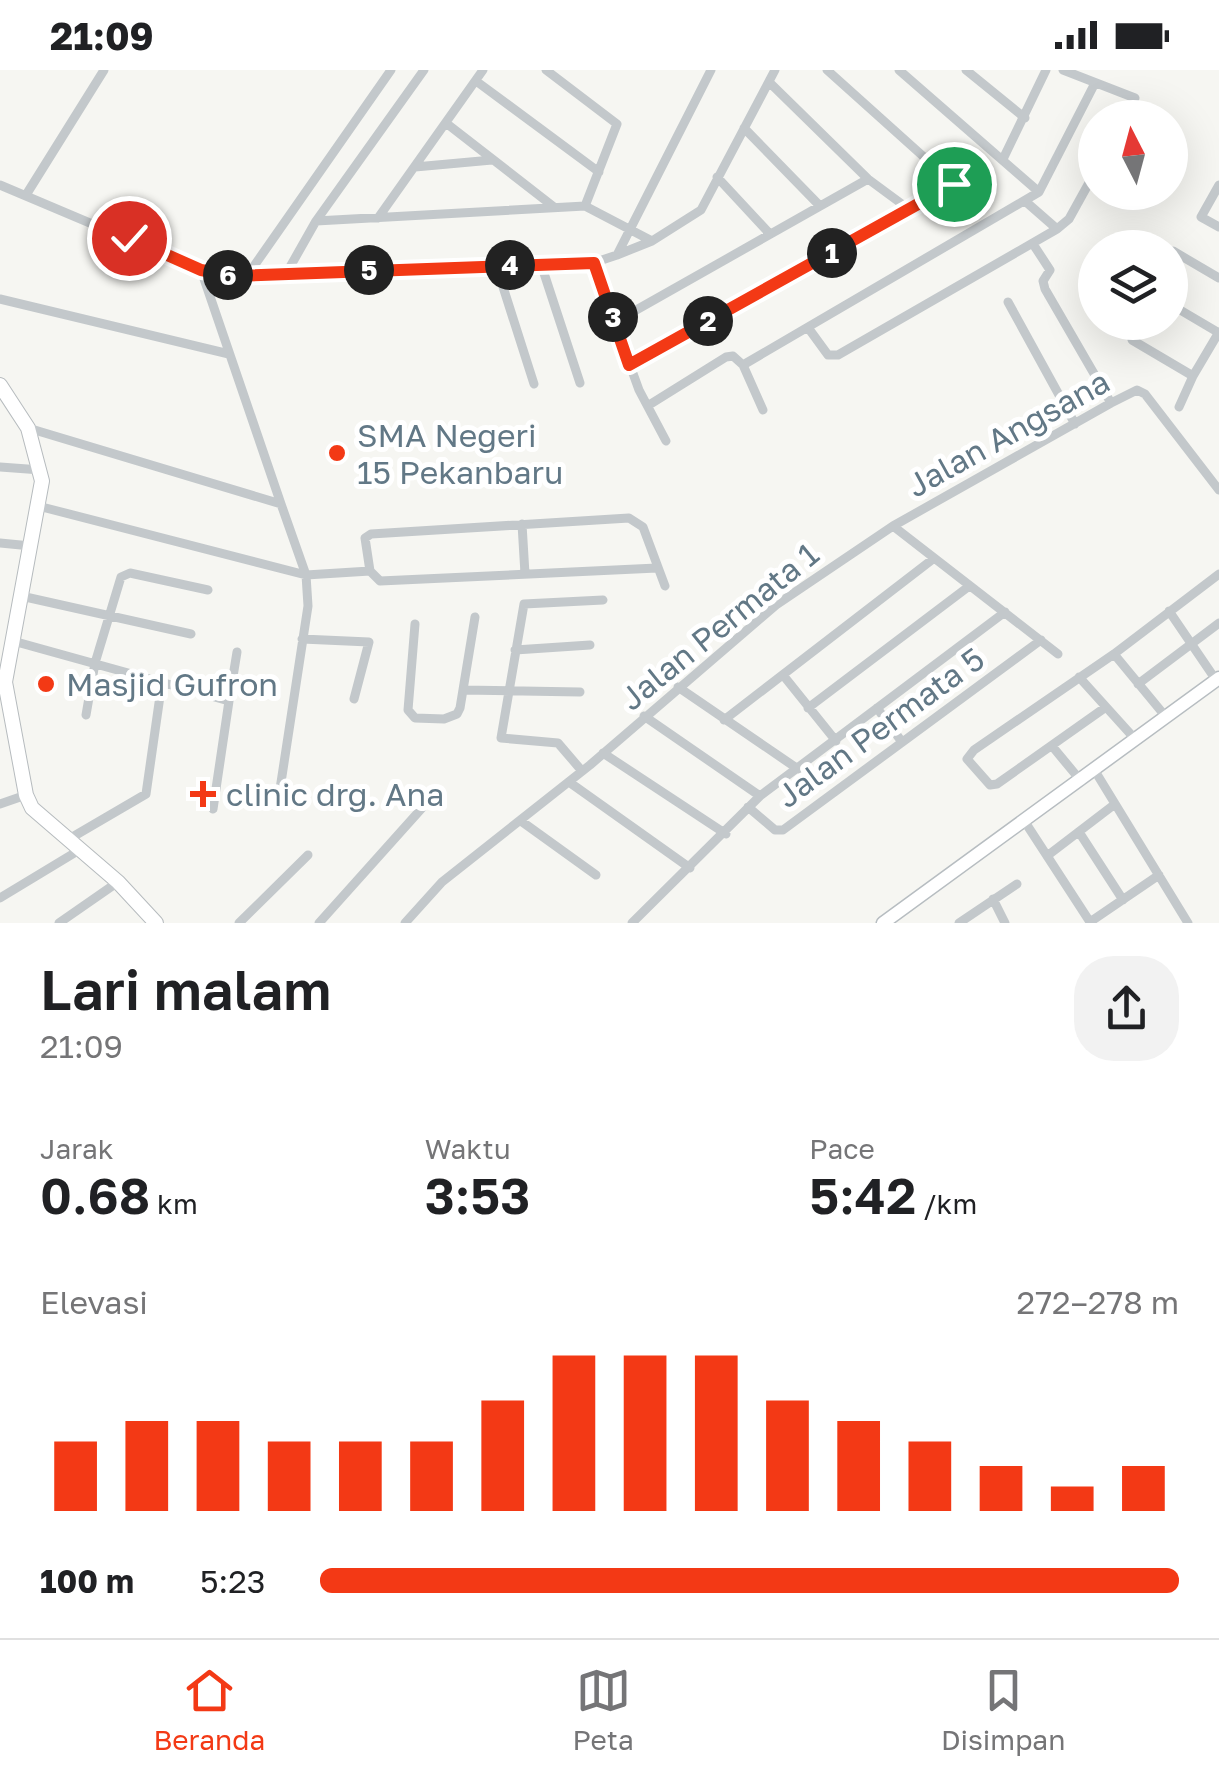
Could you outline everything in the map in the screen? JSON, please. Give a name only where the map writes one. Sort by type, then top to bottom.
[{"type":"main road","points":[[0,385],[28,428],[41,470],[5,700],[26,795],[32,808],[118,882],[156,923]]},
{"type":"street","points":[[26,195],[104,70]]},
{"type":"street","points":[[247,276],[390,70]]},
{"type":"street","points":[[286,274],[316,222],[424,70]]},
{"type":"street","points":[[378,218],[483,70]]},
{"type":"street","points":[[546,70],[618,124],[585,206]]},
{"type":"street","points":[[617,255],[711,70]]},
{"type":"street","points":[[0,186],[201,270],[247,276],[594,263],[652,241],[702,210],[775,70]]},
{"type":"street","points":[[828,70],[954,184]]},
{"type":"street","points":[[899,70],[1004,156],[1039,192]]},
{"type":"street","points":[[966,70],[1025,118]]},
{"type":"street","points":[[1004,156],[1046,70]]},
{"type":"street","points":[[1063,70],[1134,100]]},
{"type":"street","points":[[476,81],[598,172]]},
{"type":"street","points":[[769,82],[868,179],[910,210]]},
{"type":"street","points":[[743,365],[1039,192],[1094,85]]},
{"type":"street","points":[[446,123],[556,208]]},
{"type":"street","points":[[744,128],[820,206]]},
{"type":"street","points":[[415,167],[493,160]]},
{"type":"street","points":[[718,176],[770,234]]},
{"type":"street","points":[[629,365],[954,184],[972,178]]},
{"type":"street","points":[[615,322],[868,179]]},
{"type":"street","points":[[1219,185],[1200,217],[1219,227]]},
{"type":"street","points":[[1025,201],[1056,228]]},
{"type":"street","points":[[809,329],[828,355],[838,354],[1034,244],[1069,219],[1078,203]]},
{"type":"street","points":[[316,222],[585,206],[652,241]]},
{"type":"street","points":[[1034,244],[1050,270],[1043,281],[1045,289],[1111,403]]},
{"type":"street","points":[[1188,260],[1219,278]]},
{"type":"street","points":[[594,263],[629,365],[666,441]]},
{"type":"street","points":[[541,264],[580,384]]},
{"type":"street","points":[[496,265],[534,384]]},
{"type":"street","points":[[201,270],[306,575],[308,606],[280,789]]},
{"type":"street","points":[[0,299],[230,354]]},
{"type":"street","points":[[1008,302],[1075,424]]},
{"type":"street","points":[[1179,407],[1219,333],[1188,315]]},
{"type":"street","points":[[1132,340],[1193,376]]},
{"type":"street","points":[[649,405],[733,356],[743,365],[763,410]]},
{"type":"street","name":"Jalan Angsana","points":[[893,526],[1137,390],[1145,394],[1219,490]]},
{"type":"street","points":[[28,428],[281,504]]},
{"type":"street","points":[[0,467],[41,470]]},
{"type":"street","points":[[38,506],[306,575],[370,571]]},
{"type":"street","points":[[657,568],[380,581],[370,571],[366,535],[634,518],[642,527],[666,586]]},
{"type":"street","points":[[522,524],[525,574]]},
{"type":"street","points":[[893,526],[1058,654]]},
{"type":"street","name":"Jalan Permata 1","points":[[406,923],[442,882],[569,782],[776,605],[893,526]]},
{"type":"street","points":[[0,543],[31,546]]},
{"type":"street","points":[[724,720],[933,559]]},
{"type":"street","points":[[86,715],[95,663],[121,577],[130,573],[208,590]]},
{"type":"street","points":[[1106,707],[994,785],[967,759],[974,750],[1114,654],[1219,574]]},
{"type":"street","points":[[808,708],[968,587]]},
{"type":"street","points":[[21,596],[191,634]]},
{"type":"street","points":[[582,771],[558,743],[501,738],[524,604],[603,600]]},
{"type":"street","points":[[883,923],[1218,679],[1169,611]]},
{"type":"street","points":[[632,923],[726,834],[760,796],[1006,612]]},
{"type":"street","points":[[416,624],[410,714],[452,718],[457,714],[464,690],[475,617]]},
{"type":"street","points":[[1138,684],[1219,624]]},
{"type":"street","points":[[302,640],[369,642],[354,699]]},
{"type":"street","name":"Jalan Permata 5","points":[[748,807],[775,830],[783,830],[1041,640]]},
{"type":"street","points":[[13,641],[228,701]]},
{"type":"street","points":[[515,650],[590,645]]},
{"type":"street","points":[[213,808],[237,652]]},
{"type":"street","points":[[1114,654],[1166,717]]},
{"type":"street","points":[[783,674],[836,740]]},
{"type":"street","points":[[1079,677],[1135,739]]},
{"type":"street","points":[[0,898],[146,794],[162,682]]},
{"type":"street","points":[[678,687],[798,769]]},
{"type":"street","points":[[464,690],[508,694],[580,692]]},
{"type":"street","points":[[877,708],[902,742]]},
{"type":"street","points":[[644,716],[760,796]]},
{"type":"street","points":[[1052,746],[1081,781]]},
{"type":"street","points":[[603,753],[726,834]]},
{"type":"street","points":[[1094,771],[1188,923]]},
{"type":"street","points":[[569,782],[690,868]]},
{"type":"street","points":[[0,804],[26,795]]},
{"type":"street","points":[[318,923],[430,798]]},
{"type":"street","points":[[1047,856],[1115,804]]},
{"type":"street","points":[[521,821],[596,875]]},
{"type":"street","points":[[1025,822],[1090,922],[1159,875]]},
{"type":"street","points":[[1079,832],[1123,900]]},
{"type":"street","points":[[239,923],[308,855]]},
{"type":"street","points":[[58,923],[118,882]]},
{"type":"street","points":[[959,923],[1017,884]]},
{"type":"street","points":[[993,899],[1005,923]]},
{"type":"place","name":"SMA Negeri 15 Pekanbaru","points":[[337,453]]},
{"type":"place","name":"Masjid Gufron","points":[[46,684]]},
{"type":"place","name":"clinic drg. Ana","points":[[203,794]]},
{"type":"route","points":[[129,238],[201,270],[233,276],[594,263],[629,365],[954,184]]}]
